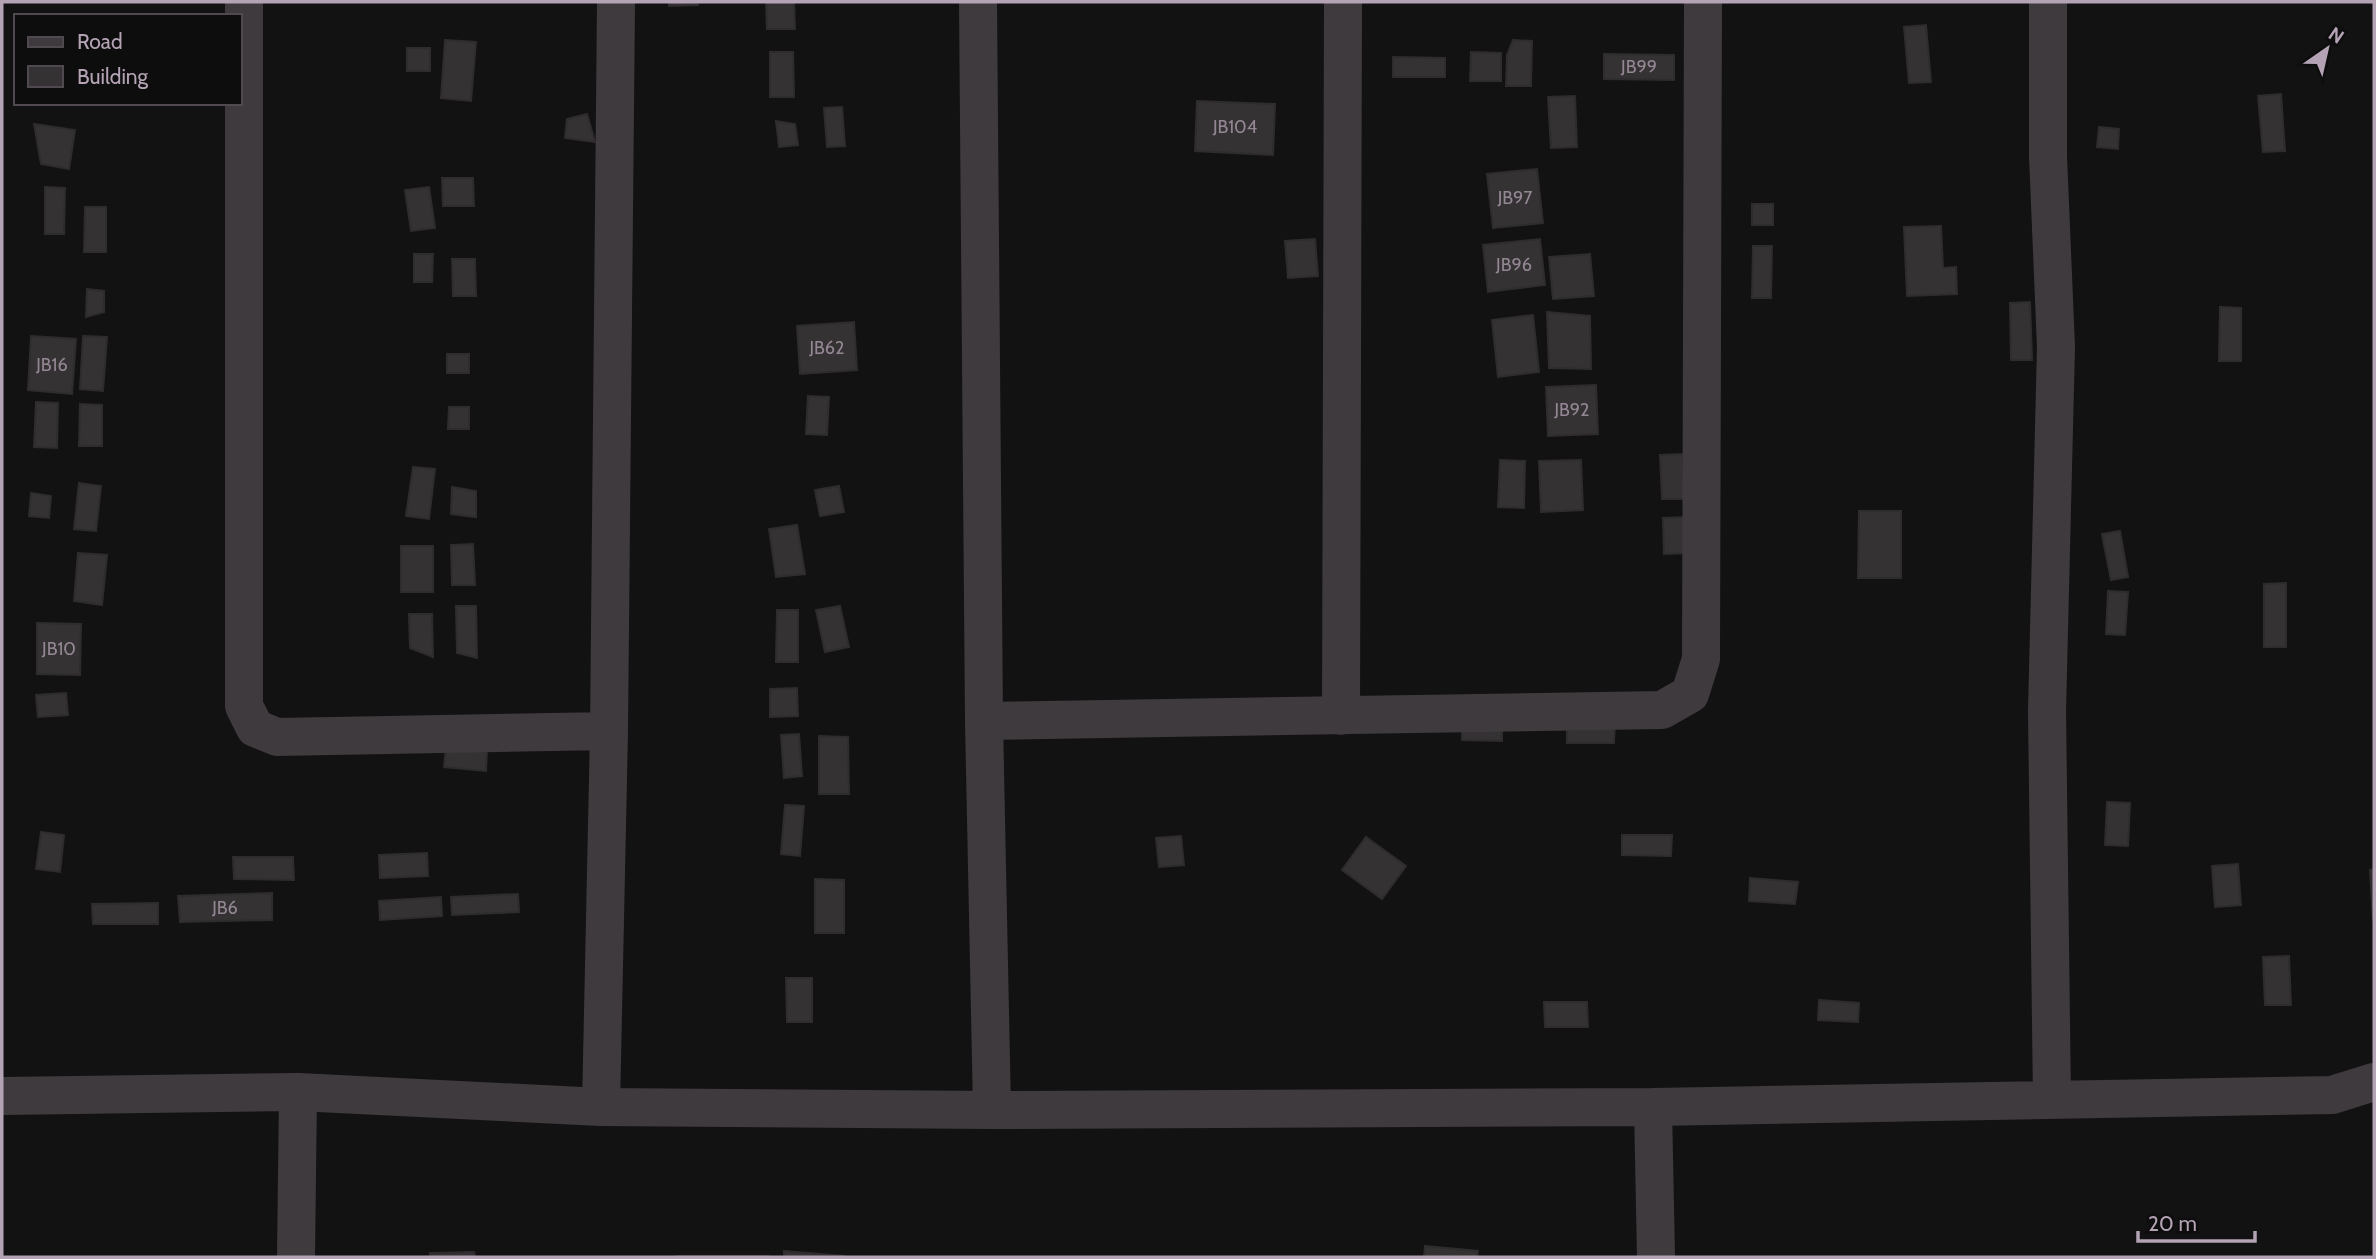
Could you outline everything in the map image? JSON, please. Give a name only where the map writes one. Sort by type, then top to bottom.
[{"type":"street","points":[[244,2],[244,706],[255,727],[277,737],[609,731]]},
{"type":"street","points":[[601,1107],[609,731],[616,2]]},
{"type":"street","points":[[978,2],[984,721],[992,1110]]},
{"type":"street","points":[[1341,716],[1343,2]]},
{"type":"street","points":[[984,721],[1662,710],[1690,694],[1702,659],[1703,2]]},
{"type":"street","points":[[2048,2],[2048,156],[2056,347],[2047,710],[2052,1100]]},
{"type":"street","points":[[2,1096],[298,1092],[601,1107],[992,1110],[1653,1107],[2332,1095],[2374,1082]]},
{"type":"street","points":[[296,1257],[298,1092]]},
{"type":"street","points":[[1653,1107],[1656,1257]]},
{"type":"building","points":[[669,2],[697,2],[698,5],[669,6]]},
{"type":"building","points":[[766,2],[794,2],[795,29],[767,29]]},
{"type":"building","points":[[1926,25],[1931,82],[1909,83],[1904,27]]},
{"type":"building","points":[[445,40],[476,42],[471,101],[441,98]]},
{"type":"building","points":[[1513,40],[1532,41],[1531,86],[1506,86],[1507,55]]},
{"type":"building","points":[[407,48],[430,48],[430,71],[407,71]]},
{"type":"building","points":[[770,52],[793,52],[794,97],[770,97]]},
{"type":"building","points":[[1471,52],[1501,53],[1501,81],[1470,81]]},
{"type":"building","points":[[1604,54],[1674,55],[1674,80],[1604,79]]},
{"type":"building","points":[[1393,57],[1445,58],[1445,77],[1393,77]]},
{"type":"building","points":[[2281,94],[2285,151],[2263,152],[2258,96]]},
{"type":"building","points":[[1575,96],[1577,147],[1551,148],[1548,97]]},
{"type":"building","points":[[1197,101],[1275,104],[1273,155],[1195,151]]},
{"type":"building","points":[[842,107],[845,146],[827,147],[824,108]]},
{"type":"building","points":[[587,114],[595,142],[565,138],[567,119]]},
{"type":"building","points":[[776,121],[795,124],[798,145],[779,147]]},
{"type":"building","points":[[34,124],[75,130],[69,169],[41,164]]},
{"type":"building","points":[[2099,127],[2119,129],[2118,149],[2097,147]]},
{"type":"building","points":[[1537,169],[1543,223],[1493,228],[1487,174]]},
{"type":"building","points":[[442,178],[473,178],[474,206],[443,206]]},
{"type":"building","points":[[45,187],[65,188],[64,234],[45,234]]},
{"type":"building","points":[[429,187],[435,228],[411,231],[405,190]]},
{"type":"building","points":[[1752,204],[1773,204],[1773,225],[1752,225]]},
{"type":"building","points":[[85,207],[106,207],[106,252],[84,252]]},
{"type":"building","points":[[1941,226],[1943,268],[1956,267],[1957,294],[1907,296],[1904,227]]},
{"type":"building","points":[[1315,239],[1318,276],[1288,278],[1285,241]]},
{"type":"building","points":[[1540,239],[1545,285],[1488,292],[1483,245]]},
{"type":"building","points":[[1753,246],[1772,246],[1771,298],[1752,298]]},
{"type":"building","points":[[414,254],[433,254],[432,282],[414,282]]},
{"type":"building","points":[[1590,254],[1594,296],[1553,299],[1549,257]]},
{"type":"building","points":[[452,259],[475,259],[476,296],[453,296]]},
{"type":"building","points":[[87,289],[104,291],[104,312],[86,317]]},
{"type":"building","points":[[2030,302],[2032,360],[2011,360],[2010,303]]},
{"type":"building","points":[[2220,307],[2241,308],[2241,361],[2219,361]]},
{"type":"building","points":[[1547,312],[1590,316],[1591,369],[1549,368]]},
{"type":"building","points":[[1533,315],[1539,372],[1498,377],[1492,320]]},
{"type":"building","points":[[854,322],[857,370],[800,374],[797,326]]},
{"type":"building","points":[[31,336],[76,339],[72,394],[28,390]]},
{"type":"building","points":[[83,336],[107,337],[103,391],[80,389]]},
{"type":"building","points":[[447,354],[469,354],[469,373],[447,373]]},
{"type":"building","points":[[1596,385],[1598,434],[1548,436],[1546,387]]},
{"type":"building","points":[[808,396],[829,397],[827,435],[806,434]]},
{"type":"building","points":[[36,402],[58,403],[57,448],[34,447]]},
{"type":"building","points":[[80,404],[102,405],[102,446],[79,446]]},
{"type":"building","points":[[449,407],[469,407],[469,429],[448,429]]},
{"type":"building","points":[[1683,454],[1685,499],[1662,499],[1660,455]]},
{"type":"building","points":[[1500,460],[1525,461],[1524,508],[1498,507]]},
{"type":"building","points":[[1581,460],[1583,510],[1541,512],[1539,461]]},
{"type":"building","points":[[413,467],[435,469],[429,519],[406,516]]},
{"type":"building","points":[[79,483],[101,486],[96,531],[74,529]]},
{"type":"building","points":[[839,486],[844,512],[820,516],[815,490]]},
{"type":"building","points":[[452,487],[476,491],[476,517],[451,514]]},
{"type":"building","points":[[31,493],[51,496],[49,518],[29,516]]},
{"type":"building","points":[[1859,511],[1901,511],[1901,578],[1858,578]]},
{"type":"building","points":[[1690,517],[1691,553],[1664,554],[1663,518]]},
{"type":"building","points":[[797,525],[805,574],[776,577],[769,529]]},
{"type":"building","points":[[2120,531],[2128,577],[2111,580],[2102,534]]},
{"type":"building","points":[[473,544],[475,585],[452,585],[451,545]]},
{"type":"building","points":[[401,546],[433,546],[433,592],[401,592]]},
{"type":"building","points":[[78,553],[107,555],[102,605],[74,601]]},
{"type":"building","points":[[2286,583],[2286,647],[2264,647],[2264,584]]},
{"type":"building","points":[[2108,591],[2128,592],[2125,635],[2106,634]]},
{"type":"building","points":[[456,606],[476,606],[477,658],[457,653]]},
{"type":"building","points":[[840,606],[849,647],[825,652],[816,610]]},
{"type":"building","points":[[777,610],[798,610],[798,662],[776,662]]},
{"type":"building","points":[[409,614],[432,614],[433,657],[410,648]]},
{"type":"building","points":[[37,623],[81,624],[80,675],[37,674]]},
{"type":"building","points":[[797,688],[798,716],[770,717],[770,689]]},
{"type":"building","points":[[66,693],[68,715],[38,717],[36,695]]},
{"type":"building","points":[[1462,717],[1502,718],[1502,741],[1462,740]]},
{"type":"building","points":[[1567,720],[1615,721],[1614,743],[1567,743]]},
{"type":"building","points":[[799,734],[802,776],[784,778],[781,735]]},
{"type":"building","points":[[819,736],[848,737],[849,794],[819,794]]},
{"type":"building","points":[[446,747],[487,750],[486,771],[444,767]]},
{"type":"building","points":[[2107,802],[2130,803],[2128,846],[2105,845]]},
{"type":"building","points":[[785,805],[804,806],[800,856],[781,854]]},
{"type":"building","points":[[41,832],[64,835],[60,872],[36,869]]},
{"type":"building","points":[[1622,835],[1672,835],[1671,856],[1622,855]]},
{"type":"building","points":[[1181,836],[1184,865],[1159,867],[1156,838]]},
{"type":"building","points":[[1366,837],[1406,866],[1382,899],[1342,870]]},
{"type":"building","points":[[427,853],[428,876],[380,878],[379,855]]},
{"type":"building","points":[[233,857],[293,857],[294,880],[234,879]]},
{"type":"building","points":[[2238,864],[2241,905],[2215,907],[2212,866]]},
{"type":"building","points":[[2374,869],[2374,920],[2373,920],[2370,870]]},
{"type":"building","points":[[1750,878],[1798,882],[1795,904],[1749,901]]},
{"type":"building","points":[[815,879],[844,880],[844,933],[815,933]]},
{"type":"building","points":[[272,893],[272,920],[180,922],[178,896]]},
{"type":"building","points":[[518,894],[519,912],[452,915],[451,897]]},
{"type":"building","points":[[441,897],[442,916],[380,920],[379,901]]},
{"type":"building","points":[[158,903],[158,924],[93,924],[92,904]]},
{"type":"building","points":[[2289,956],[2291,1005],[2265,1005],[2263,957]]},
{"type":"building","points":[[786,978],[812,978],[812,1022],[787,1022]]},
{"type":"building","points":[[1819,1000],[1859,1003],[1858,1022],[1818,1020]]},
{"type":"building","points":[[1544,1002],[1587,1002],[1588,1027],[1545,1027]]},
{"type":"building","points":[[1425,1246],[1478,1251],[1477,1257],[1424,1257]]},
{"type":"building","points":[[784,1251],[844,1256],[844,1257],[784,1257]]},
{"type":"building","points":[[474,1252],[475,1257],[430,1257],[430,1253]]},
{"type":"building","points":[[768,1256],[768,1257],[677,1257]]}]
